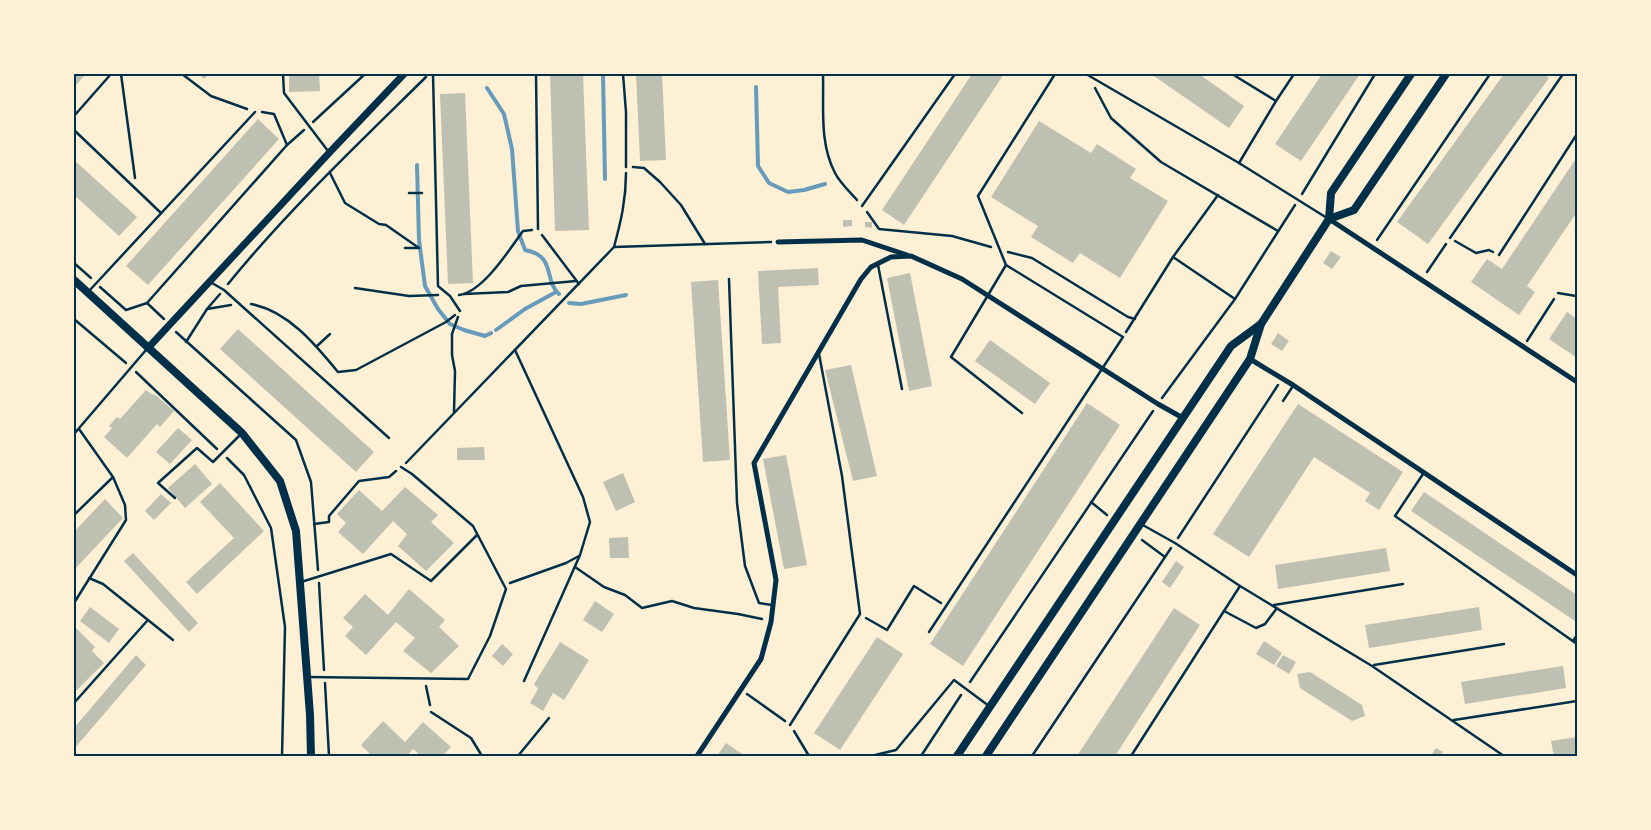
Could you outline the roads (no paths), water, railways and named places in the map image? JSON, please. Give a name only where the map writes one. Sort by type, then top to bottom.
[{"type":"main road","points":[[986,756],[1250,359],[1261,324],[1329,219],[1331,193],[1411,74]]},
{"type":"main road","points":[[1329,219],[1354,210],[1446,74]]},
{"type":"main road","points":[[74,280],[242,433],[280,481],[296,531],[311,756]]},
{"type":"main road","points":[[957,756],[1231,346],[1261,324]]},
{"type":"street","points":[[148,348],[328,153],[404,74]]},
{"type":"street","points":[[1329,219],[1577,382]]},
{"type":"street","points":[[778,242],[862,240],[910,256],[962,279],[1183,418]]},
{"type":"street","points":[[697,756],[761,659],[771,622],[776,580],[754,463],[860,279],[871,266],[890,257],[910,256]]},
{"type":"street","points":[[1250,359],[1306,393],[1577,575]]},
{"type":"lane","points":[[74,116],[111,74]]},
{"type":"lane","points":[[283,74],[284,93],[328,153]]},
{"type":"lane","points":[[431,74],[438,286],[450,296],[460,311]]},
{"type":"lane","points":[[536,74],[538,229]]},
{"type":"lane","points":[[623,74],[626,112],[626,167]]},
{"type":"lane","points":[[862,206],[955,74]]},
{"type":"lane","points":[[929,632],[1104,369],[1123,337],[1006,265],[978,196],[1055,74]]},
{"type":"lane","points":[[1087,74],[1239,162],[1329,219]]},
{"type":"lane","points":[[1232,74],[1276,101]]},
{"type":"lane","points":[[1239,162],[1294,74]]},
{"type":"lane","points":[[1450,238],[1563,74]]},
{"type":"lane","points":[[88,292],[255,112]]},
{"type":"lane","points":[[74,130],[161,213]]},
{"type":"lane","points":[[1499,255],[1577,134]]},
{"type":"lane","points":[[878,263],[902,389]]},
{"type":"lane","points":[[1006,265],[951,357],[1022,413]]},
{"type":"lane","points":[[729,280],[737,503],[741,546],[744,566],[759,603],[774,606]]},
{"type":"lane","points":[[209,281],[224,290],[389,438]]},
{"type":"lane","points":[[1558,293],[1577,296]]},
{"type":"lane","points":[[74,434],[148,348]]},
{"type":"lane","points":[[790,725],[860,614],[842,476],[818,352]]},
{"type":"lane","points":[[1283,401],[1293,385]]},
{"type":"lane","points":[[74,603],[126,520],[125,505],[113,477],[80,429]]},
{"type":"lane","points":[[175,498],[158,483],[197,448],[213,462],[242,433]]},
{"type":"lane","points":[[307,677],[468,680],[490,636],[506,589],[473,526],[412,474],[401,467]]},
{"type":"lane","points":[[1424,472],[1395,516],[1577,644]]},
{"type":"lane","points":[[74,515],[113,477]]},
{"type":"lane","points":[[1141,524],[1175,543],[1240,586],[1372,666],[1504,756]]},
{"type":"lane","points":[[300,583],[391,554],[431,581],[477,535]]},
{"type":"lane","points":[[89,578],[103,584],[173,640]]},
{"type":"lane","points":[[1273,606],[1403,584]]},
{"type":"lane","points":[[1131,756],[1240,586]]},
{"type":"lane","points":[[1224,611],[1256,628],[1265,624],[1277,608]]},
{"type":"lane","points":[[74,704],[147,620]]},
{"type":"lane","points":[[1573,641],[1577,635]]},
{"type":"lane","points":[[1372,666],[1504,644]]},
{"type":"lane","points":[[871,756],[896,750],[954,680],[990,707]]},
{"type":"lane","points":[[1452,721],[1577,701]]},
{"type":"lane","points":[[431,712],[470,738],[482,756]]},
{"type":"lane","points":[[518,756],[549,718]]},
{"type":"waterway","points":[[603,74],[605,179]]},
{"type":"waterway","points":[[756,87],[758,166],[769,183],[788,192],[825,184]]},
{"type":"waterway","points":[[487,88],[504,114],[512,149],[518,231],[525,250],[542,257],[546,263],[551,282],[559,294]]},
{"type":"waterway","points":[[417,165],[419,240],[425,286],[438,309],[450,324],[485,336],[491,333]]},
{"type":"waterway","points":[[496,330],[525,309],[556,292]]},
{"type":"waterway","points":[[569,303],[581,304],[626,295]]}]
